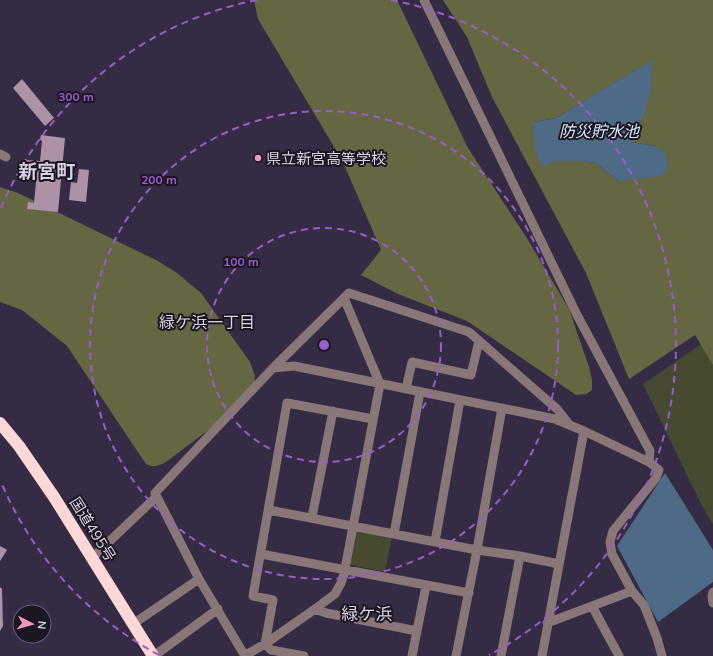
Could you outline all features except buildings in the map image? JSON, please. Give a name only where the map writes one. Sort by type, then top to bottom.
[{"type":"highway","name":"国道495号","points":[[0,423],[19,446],[54,497],[153,656]]},
{"type":"street","points":[[424,0],[577,315],[650,451],[649,462]]},
{"type":"street","points":[[344,298],[380,384],[354,526],[341,584],[335,594],[265,644],[245,656],[199,579],[154,493],[273,368],[349,293],[469,332],[557,409],[568,425]]},
{"type":"street","points":[[406,389],[412,362],[471,375],[479,341]]},
{"type":"street","points":[[273,368],[294,366],[555,419],[649,462],[659,470],[656,478],[613,531],[610,542],[612,554],[632,592],[644,605],[657,638],[662,656]]},
{"type":"street","points":[[394,534],[420,392]]},
{"type":"street","points":[[435,542],[460,400]]},
{"type":"street","points":[[265,644],[273,600],[253,596],[287,403],[373,419]]},
{"type":"street","points":[[456,656],[477,550],[502,408]]},
{"type":"street","points":[[312,517],[332,411]]},
{"type":"street","points":[[542,656],[584,431]]},
{"type":"street","points":[[92,558],[156,497]]},
{"type":"street","points":[[269,510],[312,517],[477,550],[520,556],[559,564]]},
{"type":"street","points":[[261,554],[469,593]]},
{"type":"street","points":[[501,656],[520,556]]},
{"type":"street","points":[[133,624],[199,579]]},
{"type":"street","points":[[412,656],[426,586]]},
{"type":"street","points":[[548,623],[632,592]]},
{"type":"street","points":[[713,592],[713,603]]},
{"type":"street","points":[[592,606],[619,656]]},
{"type":"street","points":[[315,609],[326,613],[417,631]]},
{"type":"street","points":[[153,656],[218,610]]},
{"type":"street","points":[[265,644],[271,650],[304,656]]},
{"type":"green space","points":[[254,0],[397,0],[468,148],[528,240],[569,309],[589,367],[592,380],[592,390],[586,394],[576,395],[467,321],[398,294],[361,275],[381,250],[343,162],[258,19]]},
{"type":"green space","points":[[443,0],[713,0],[713,365],[695,335],[629,379],[586,273],[492,97],[467,37]],"holes":[[[651,61],[643,118],[631,135],[632,142],[656,146],[618,181],[596,163],[584,161],[553,161],[533,122],[556,118]]]},
{"type":"green space","points":[[0,187],[18,193],[158,261],[177,273],[201,293],[250,362],[255,376],[254,383],[235,410],[166,462],[156,466],[146,464],[67,346],[22,310],[0,302]]},
{"type":"green space","points":[[713,336],[713,524],[701,504],[643,384]]},
{"type":"green space","points":[[356,530],[392,537],[385,572],[350,565]]},
{"type":"water","name":"防災貯水池","points":[[652,60],[651,90],[643,118],[631,135],[632,142],[656,146],[665,152],[668,168],[661,176],[618,181],[596,163],[584,161],[553,161],[542,167],[535,149],[533,122],[556,118]]},
{"type":"water","points":[[665,473],[713,550],[713,582],[658,622],[617,546]]},
{"type":"place","name":"県立新宮高等学校","points":[[258,158]]},
{"type":"district","name":"新宮町","points":[[47,171]]},
{"type":"district","name":"緑ケ浜一丁目","points":[[207,322]]},
{"type":"district","name":"緑ケ浜","points":[[367,613]]}]
